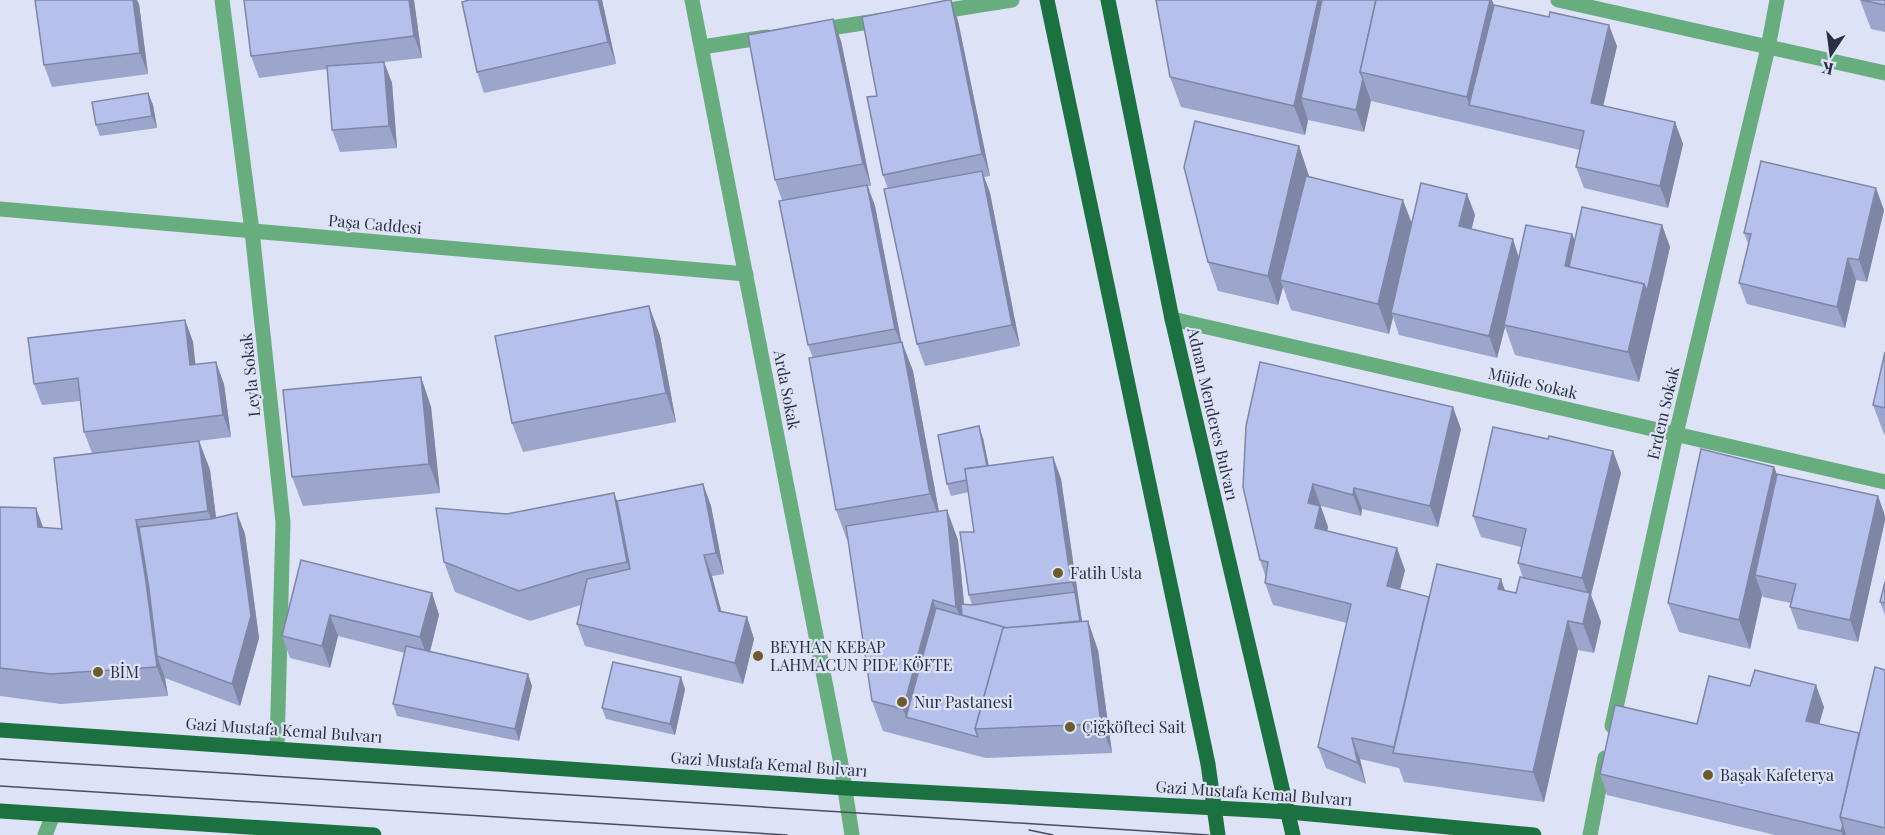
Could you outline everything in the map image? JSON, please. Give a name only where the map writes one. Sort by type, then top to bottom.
[{"type":"main road","points":[[1047,0],[1208,764],[1218,835]]},
{"type":"main road","name":"Adnan Menderes Bulvarı","points":[[1108,0],[1172,319],[1293,835]]},
{"type":"main road","name":"Gazi Mustafa Kemal Bulvarı","points":[[0,730],[845,788],[1289,812],[1534,835]]},
{"type":"main road","points":[[0,812],[374,835]]},
{"type":"street","name":"Leyla Sokak","points":[[222,0],[252,231],[283,522],[276,748]]},
{"type":"street","name":"Arda Sokak","points":[[692,0],[845,788],[852,835]]},
{"type":"street","points":[[920,14],[1012,0]]},
{"type":"street","points":[[1558,0],[1885,74]]},
{"type":"street","name":"Erdem Sokak","points":[[1590,835],[1676,434],[1768,48],[1777,0]]},
{"type":"street","points":[[805,32],[897,18]]},
{"type":"street","points":[[702,47],[782,35]]},
{"type":"street","name":"Paşa Caddesi","points":[[0,209],[746,274]]},
{"type":"street","name":"Müjde Sokak","points":[[1172,319],[1885,482]]},
{"type":"street","points":[[45,835],[53,815]]},
{"type":"building","points":[[35,0],[133,0],[140,53],[44,65]]},
{"type":"building","points":[[244,0],[409,0],[414,36],[251,56]]},
{"type":"building","points":[[469,0],[598,0],[608,42],[477,72],[462,2]]},
{"type":"building","points":[[951,0],[982,154],[883,175],[867,97],[877,96],[862,17]]},
{"type":"building","points":[[1156,0],[1318,0],[1294,106],[1170,77]]},
{"type":"building","points":[[1322,0],[1376,0],[1360,72],[1363,79],[1356,110],[1301,98]]},
{"type":"building","points":[[1376,0],[1490,0],[1467,97],[1360,72]]},
{"type":"building","points":[[1861,0],[1885,0],[1885,5]]},
{"type":"building","points":[[1494,5],[1549,17],[1550,12],[1609,25],[1591,103],[1675,122],[1660,186],[1576,167],[1584,131],[1469,105]]},
{"type":"building","points":[[833,19],[863,164],[775,180],[748,35]]},
{"type":"building","points":[[384,62],[389,126],[332,130],[327,66]]},
{"type":"building","points":[[148,93],[152,116],[96,125],[92,102]]},
{"type":"building","points":[[1195,121],[1299,146],[1268,276],[1208,262],[1184,167]]},
{"type":"building","points":[[1761,161],[1876,188],[1859,260],[1848,258],[1837,307],[1739,283],[1751,234],[1744,233]]},
{"type":"building","points":[[982,171],[1012,325],[917,344],[884,189]]},
{"type":"building","points":[[1306,176],[1403,200],[1378,304],[1280,280]]},
{"type":"building","points":[[1421,183],[1467,194],[1459,226],[1513,239],[1489,336],[1391,313]]},
{"type":"building","points":[[867,185],[895,329],[808,345],[779,201]]},
{"type":"building","points":[[1582,207],[1662,225],[1647,291],[1644,284],[1569,267]]},
{"type":"building","points":[[1526,225],[1572,234],[1565,266],[1644,284],[1628,352],[1504,325]]},
{"type":"building","points":[[649,306],[666,393],[512,423],[495,336]]},
{"type":"building","points":[[185,320],[190,365],[216,362],[223,415],[84,432],[78,378],[34,384],[28,338]]},
{"type":"building","points":[[902,342],[930,494],[836,510],[809,358]]},
{"type":"building","points":[[1885,352],[1885,408],[1873,405]]},
{"type":"building","points":[[1260,362],[1453,407],[1430,506],[1354,488],[1353,495],[1313,484],[1308,503],[1320,506],[1315,528],[1397,548],[1387,586],[1429,597],[1394,747],[1352,738],[1358,763],[1318,747],[1351,604],[1265,583],[1268,562],[1260,560],[1243,487],[1246,426]]},
{"type":"building","points":[[421,377],[429,464],[292,477],[283,390]]},
{"type":"building","points":[[979,426],[987,466],[965,469],[967,480],[947,484],[938,435]]},
{"type":"building","points":[[1493,427],[1548,439],[1549,436],[1613,451],[1582,578],[1518,563],[1526,529],[1473,516]]},
{"type":"building","points":[[199,441],[208,511],[136,520],[157,667],[51,674],[0,668],[0,507],[36,508],[38,527],[62,529],[54,458]]},
{"type":"building","points":[[1701,449],[1774,467],[1739,620],[1668,603]]},
{"type":"building","points":[[1053,457],[1071,582],[969,595],[960,532],[974,532],[965,469]]},
{"type":"building","points":[[1777,474],[1878,496],[1850,620],[1790,607],[1796,584],[1755,575]]},
{"type":"building","points":[[703,484],[716,553],[704,555],[719,611],[747,617],[735,663],[577,624],[587,579],[630,569],[617,501]]},
{"type":"building","points":[[614,493],[627,562],[584,571],[519,591],[444,562],[436,508],[507,514]]},
{"type":"building","points":[[947,510],[956,607],[933,600],[903,709],[872,701],[846,526]]},
{"type":"building","points":[[237,513],[251,616],[232,684],[157,656],[139,527],[211,519]]},
{"type":"building","points":[[301,560],[432,593],[420,637],[330,615],[322,646],[282,636]]},
{"type":"building","points":[[1437,564],[1501,579],[1498,589],[1516,593],[1520,577],[1590,593],[1583,624],[1568,621],[1533,772],[1393,753]]},
{"type":"building","points":[[1885,582],[1885,603],[1880,602]]},
{"type":"building","points":[[1075,592],[1080,621],[1007,628],[962,615],[961,604],[972,605]]},
{"type":"building","points":[[936,608],[1007,628],[1003,628],[975,729],[978,737],[906,717]]},
{"type":"building","points":[[1088,621],[1101,724],[975,729],[1003,628]]},
{"type":"building","points":[[406,646],[528,674],[515,729],[393,704]]},
{"type":"building","points":[[613,662],[681,677],[670,724],[602,708]]},
{"type":"building","points":[[1875,667],[1885,670],[1885,828],[1840,817]]},
{"type":"building","points":[[1755,670],[1816,685],[1806,721],[1859,733],[1840,817],[1843,825],[1841,831],[1600,774],[1615,705],[1697,724],[1709,676],[1750,686]]},
{"type":"tram line","points":[[0,759],[1209,835]]},
{"type":"tram line","points":[[0,786],[787,835]]},
{"type":"tram line","points":[[1029,830],[1053,835]]},
{"type":"place","name":"Fatih Usta","points":[[1058,573]]},
{"type":"place","name":"BEYHAN KEBAP LAHMACUN PIDE KÖFTE","points":[[758,656]]},
{"type":"place","name":"BİM","points":[[98,672]]},
{"type":"place","name":"Nur Pastanesi","points":[[902,702]]},
{"type":"place","name":"Çiğköfteci Sait","points":[[1070,727]]},
{"type":"place","name":"Başak Kafeterya","points":[[1708,775]]}]
